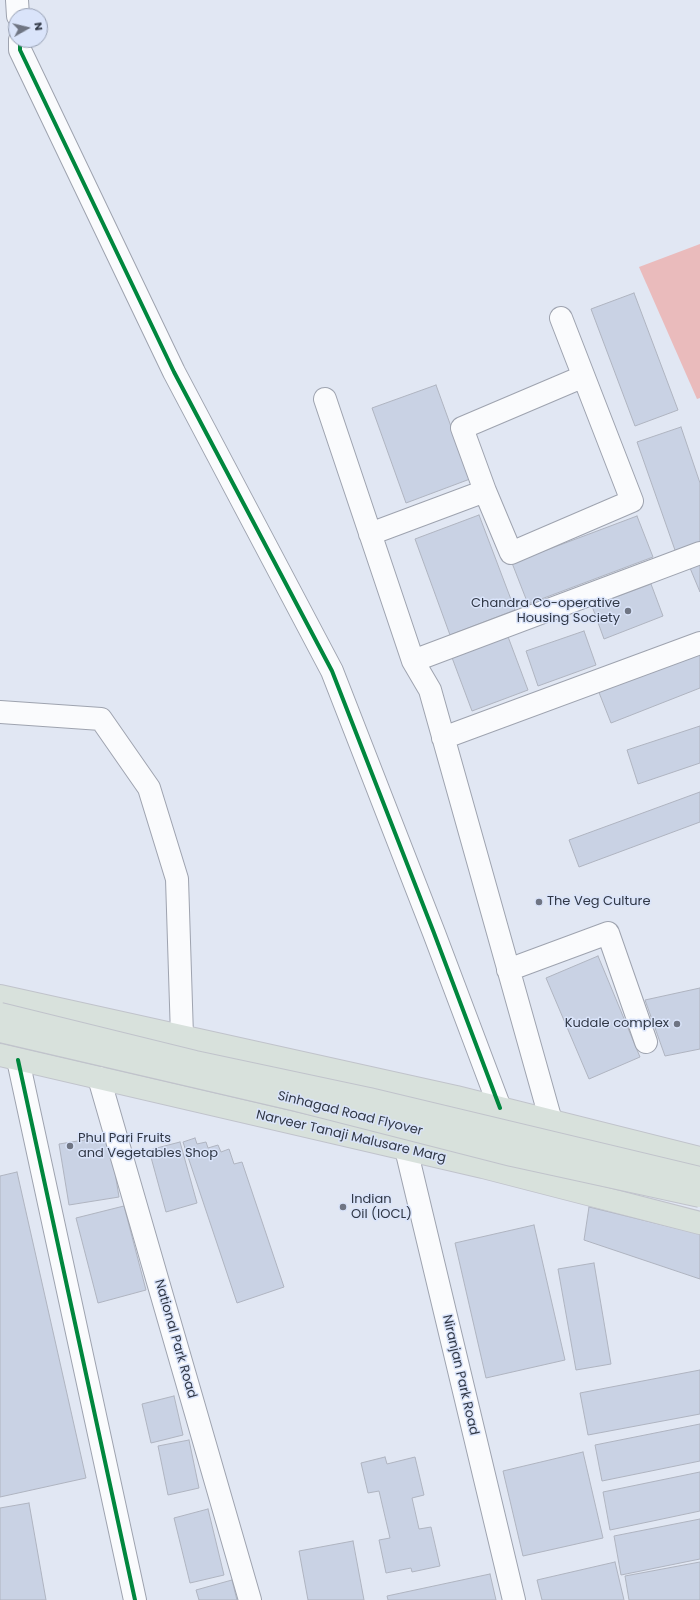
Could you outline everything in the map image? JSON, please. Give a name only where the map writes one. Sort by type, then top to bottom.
[{"type":"main road","points":[[0,996],[456,1097],[700,1158]]},
{"type":"main road","name":"Sinhagad Road Flyover","points":[[0,1014],[195,1062],[368,1099],[700,1178]]},
{"type":"main road","name":"Sinhagad Road Flyover","points":[[0,1031],[297,1100],[512,1155],[700,1196]]},
{"type":"main road","points":[[236,1111],[250,1051]]},
{"type":"main road","name":"Narveer Tanaji Malusare Marg","points":[[9,1058],[483,1167],[700,1224]]},
{"type":"main road","points":[[483,1167],[500,1108]]},
{"type":"street","points":[[20,48],[174,372],[332,671],[437,940],[500,1108]]},
{"type":"street","points":[[561,318],[582,377],[632,501],[511,553],[485,491],[462,428],[582,377]]},
{"type":"street","points":[[325,399],[413,662],[430,690],[550,1121]]},
{"type":"street","points":[[370,534],[485,491]]},
{"type":"street","points":[[413,662],[700,553]]},
{"type":"street","points":[[443,738],[700,643]]},
{"type":"street","points":[[0,712],[101,719],[149,788],[177,879],[182,1036]]},
{"type":"street","points":[[508,970],[608,933],[646,1042]]},
{"type":"street","points":[[9,1058],[135,1600]]},
{"type":"street","name":"National Park Road","points":[[99,1078],[250,1600]]},
{"type":"street","name":"Niranjan Park Road","points":[[406,1149],[514,1600]]},
{"type":"shaded area","points":[[700,244],[700,398],[697,399],[639,267]]},
{"type":"building","points":[[634,293],[678,410],[635,426],[591,309]]},
{"type":"building","points":[[436,385],[470,479],[406,503],[372,408]]},
{"type":"building","points":[[681,427],[700,483],[700,545],[676,553],[637,442]]},
{"type":"building","points":[[479,515],[515,610],[450,635],[415,539]]},
{"type":"building","points":[[637,516],[653,557],[528,604],[512,563]]},
{"type":"building","points":[[700,563],[700,592],[690,568]]},
{"type":"building","name":"Chandra Co-operative Housing Society","points":[[651,584],[663,616],[604,639],[592,606]]},
{"type":"building","points":[[584,631],[596,665],[538,686],[526,651]]},
{"type":"building","points":[[507,634],[528,690],[472,711],[451,655]]},
{"type":"building","points":[[700,651],[700,688],[611,723],[598,690]]},
{"type":"building","points":[[700,726],[700,763],[638,784],[627,750]]},
{"type":"building","points":[[700,792],[700,822],[579,867],[569,840]]},
{"type":"building","points":[[598,956],[640,1057],[589,1079],[546,978]]},
{"type":"building","name":"Kudale complex","points":[[700,988],[700,1049],[665,1056],[645,1000]]},
{"type":"building","points":[[109,1136],[119,1197],[69,1205],[59,1144]]},
{"type":"building","points":[[195,1138],[197,1144],[206,1142],[208,1148],[218,1145],[221,1152],[229,1149],[234,1164],[242,1162],[284,1287],[237,1303],[183,1142]]},
{"type":"building","points":[[180,1142],[197,1203],[166,1212],[149,1150]]},
{"type":"building","points":[[17,1172],[86,1478],[0,1497],[0,1176]]},
{"type":"building","points":[[124,1206],[146,1290],[98,1303],[76,1218]]},
{"type":"building","points":[[589,1207],[700,1234],[700,1279],[584,1240]]},
{"type":"building","points":[[534,1225],[565,1360],[486,1378],[455,1243]]},
{"type":"building","points":[[594,1263],[611,1364],[576,1370],[558,1269]]},
{"type":"building","points":[[700,1370],[700,1414],[588,1435],[580,1393]]},
{"type":"building","points":[[174,1396],[183,1435],[151,1443],[142,1404]]},
{"type":"building","points":[[700,1424],[700,1461],[602,1481],[595,1445]]},
{"type":"building","points":[[189,1440],[199,1488],[168,1495],[158,1446]]},
{"type":"building","points":[[583,1452],[603,1538],[523,1556],[503,1471]]},
{"type":"building","points":[[385,1457],[387,1464],[415,1457],[424,1495],[412,1498],[419,1529],[431,1527],[440,1566],[412,1572],[411,1568],[386,1573],[379,1540],[390,1538],[379,1491],[368,1493],[361,1463]]},
{"type":"building","points":[[700,1472],[700,1511],[610,1530],[603,1492]]},
{"type":"building","points":[[29,1503],[46,1600],[0,1600],[0,1508]]},
{"type":"building","points":[[208,1509],[224,1575],[190,1583],[174,1518]]},
{"type":"building","points":[[700,1519],[700,1559],[621,1575],[614,1536]]},
{"type":"building","points":[[353,1541],[364,1600],[308,1600],[299,1551]]},
{"type":"building","points":[[615,1562],[624,1600],[542,1600],[537,1580]]},
{"type":"building","points":[[700,1562],[700,1600],[629,1600],[625,1576]]},
{"type":"building","points":[[490,1574],[496,1600],[388,1600],[387,1596]]},
{"type":"building","points":[[232,1580],[237,1600],[199,1600],[196,1590]]},
{"type":"cycle path","points":[[20,48],[174,372],[332,671],[500,1108]]},
{"type":"cycle path","points":[[18,1060],[135,1600]]},
{"type":"place","name":"Chandra Co-operative Housing Society","points":[[628,611]]},
{"type":"place","name":"The Veg Culture","points":[[539,902]]},
{"type":"place","name":"Kudale complex","points":[[677,1024]]},
{"type":"place","name":"Phul Pari Fruits and Vegetables Shop","points":[[70,1146]]},
{"type":"place","name":"Indian Oil (IOCL)","points":[[343,1207]]}]
